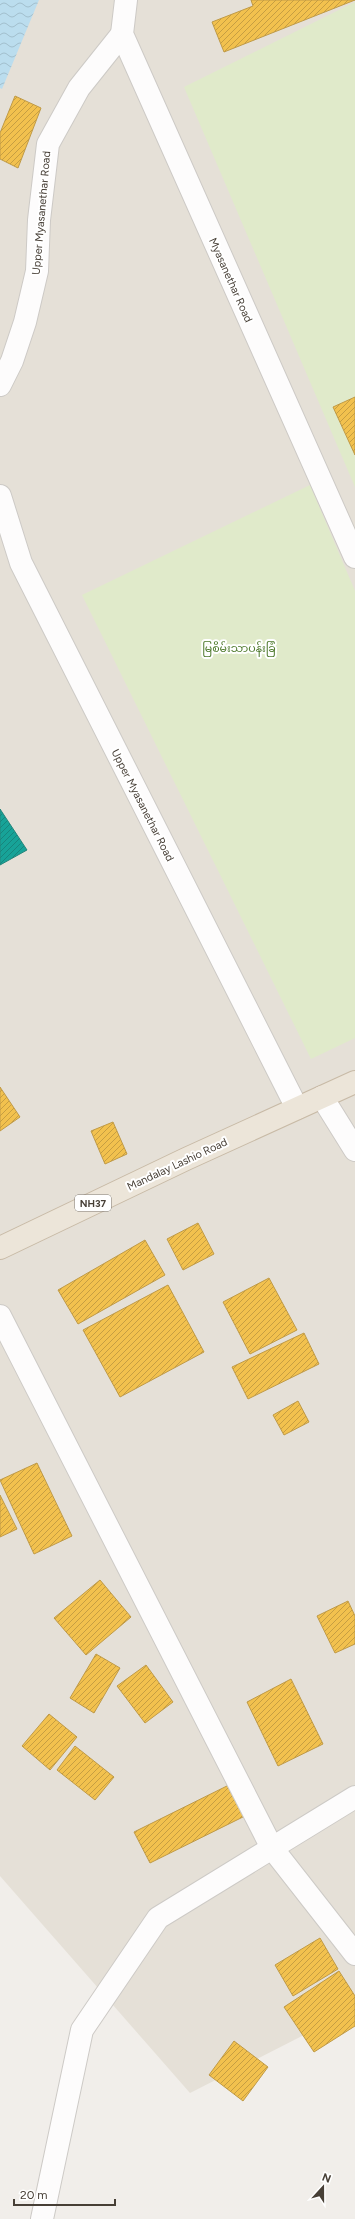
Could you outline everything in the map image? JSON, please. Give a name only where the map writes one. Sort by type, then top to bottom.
[{"type":"highway","name":"Mandalay Lashio Road","points":[[0,1248],[355,1082]]},
{"type":"street","points":[[122,34],[126,0]]},
{"type":"street","name":"Upper Myasanethar Road","points":[[0,385],[14,354],[37,271],[39,220],[48,144],[79,88],[122,34]]},
{"type":"street","name":"Myasanethar Road","points":[[122,34],[355,557]]},
{"type":"street","name":"Upper Myasanethar Road","points":[[0,496],[21,563],[297,1108]]},
{"type":"street","points":[[322,1097],[355,1150]]},
{"type":"street","points":[[0,1316],[272,1848],[355,1954]]},
{"type":"street","points":[[42,2219],[82,2030],[158,1918],[355,1797]]},
{"type":"shaded area","points":[[0,0],[355,0],[355,2009],[190,2093],[0,1876]]},
{"type":"green space","points":[[355,2],[355,487],[184,87]]},
{"type":"green space","name":"မြစိမ်းသာပန်းခြံ","points":[[310,485],[355,591],[355,1038],[311,1059],[82,595]]},
{"type":"water","points":[[0,0],[39,0],[2,89],[0,88]]},
{"type":"building: Homes","points":[[251,0],[355,0],[224,52],[212,22],[253,6]]},
{"type":"building: Homes","points":[[15,96],[41,108],[18,168],[0,159],[0,133]]},
{"type":"building: Homes","points":[[355,397],[355,455],[333,407]]},
{"type":"building: Homes","points":[[0,1087],[20,1117],[0,1131]]},
{"type":"building: Homes","points":[[113,1122],[127,1154],[105,1164],[91,1131]]},
{"type":"building: Homes","points":[[198,1223],[214,1254],[183,1270],[167,1239]]},
{"type":"building: Homes","points":[[145,1240],[165,1275],[78,1324],[58,1290]]},
{"type":"building: Homes","points":[[269,1278],[297,1330],[250,1354],[223,1302]]},
{"type":"building: Homes","points":[[168,1285],[204,1352],[120,1397],[83,1330]]},
{"type":"building: Homes","points":[[304,1333],[319,1364],[248,1399],[232,1367]]},
{"type":"building: Homes","points":[[298,1401],[309,1422],[284,1435],[273,1415]]},
{"type":"building: Homes","points":[[37,1463],[72,1536],[34,1554],[0,1480]]},
{"type":"building: Homes","points":[[0,1495],[17,1529],[0,1537]]},
{"type":"building: Homes","points":[[100,1580],[131,1617],[86,1655],[54,1618]]},
{"type":"building: Homes","points":[[348,1601],[355,1616],[355,1644],[335,1653],[317,1616]]},
{"type":"building: Homes","points":[[96,1654],[120,1668],[94,1713],[70,1698]]},
{"type":"building: Homes","points":[[146,1665],[173,1702],[145,1723],[117,1686]]},
{"type":"building: Homes","points":[[291,1679],[323,1744],[278,1766],[247,1702]]},
{"type":"building: Homes","points":[[49,1714],[77,1737],[50,1770],[22,1746]]},
{"type":"building: Homes","points":[[75,1746],[114,1777],[95,1800],[57,1770]]},
{"type":"building: Homes","points":[[239,1780],[255,1811],[150,1863],[134,1832]]},
{"type":"building: Homes","points":[[320,1938],[338,1969],[293,1996],[275,1965]]},
{"type":"building: Homes","points":[[339,1971],[355,1996],[355,2026],[314,2052],[284,2007]]},
{"type":"building: Homes","points":[[234,2041],[268,2067],[243,2101],[209,2075]]},
{"type":"building: Public","points":[[0,809],[27,850],[0,865]]}]
